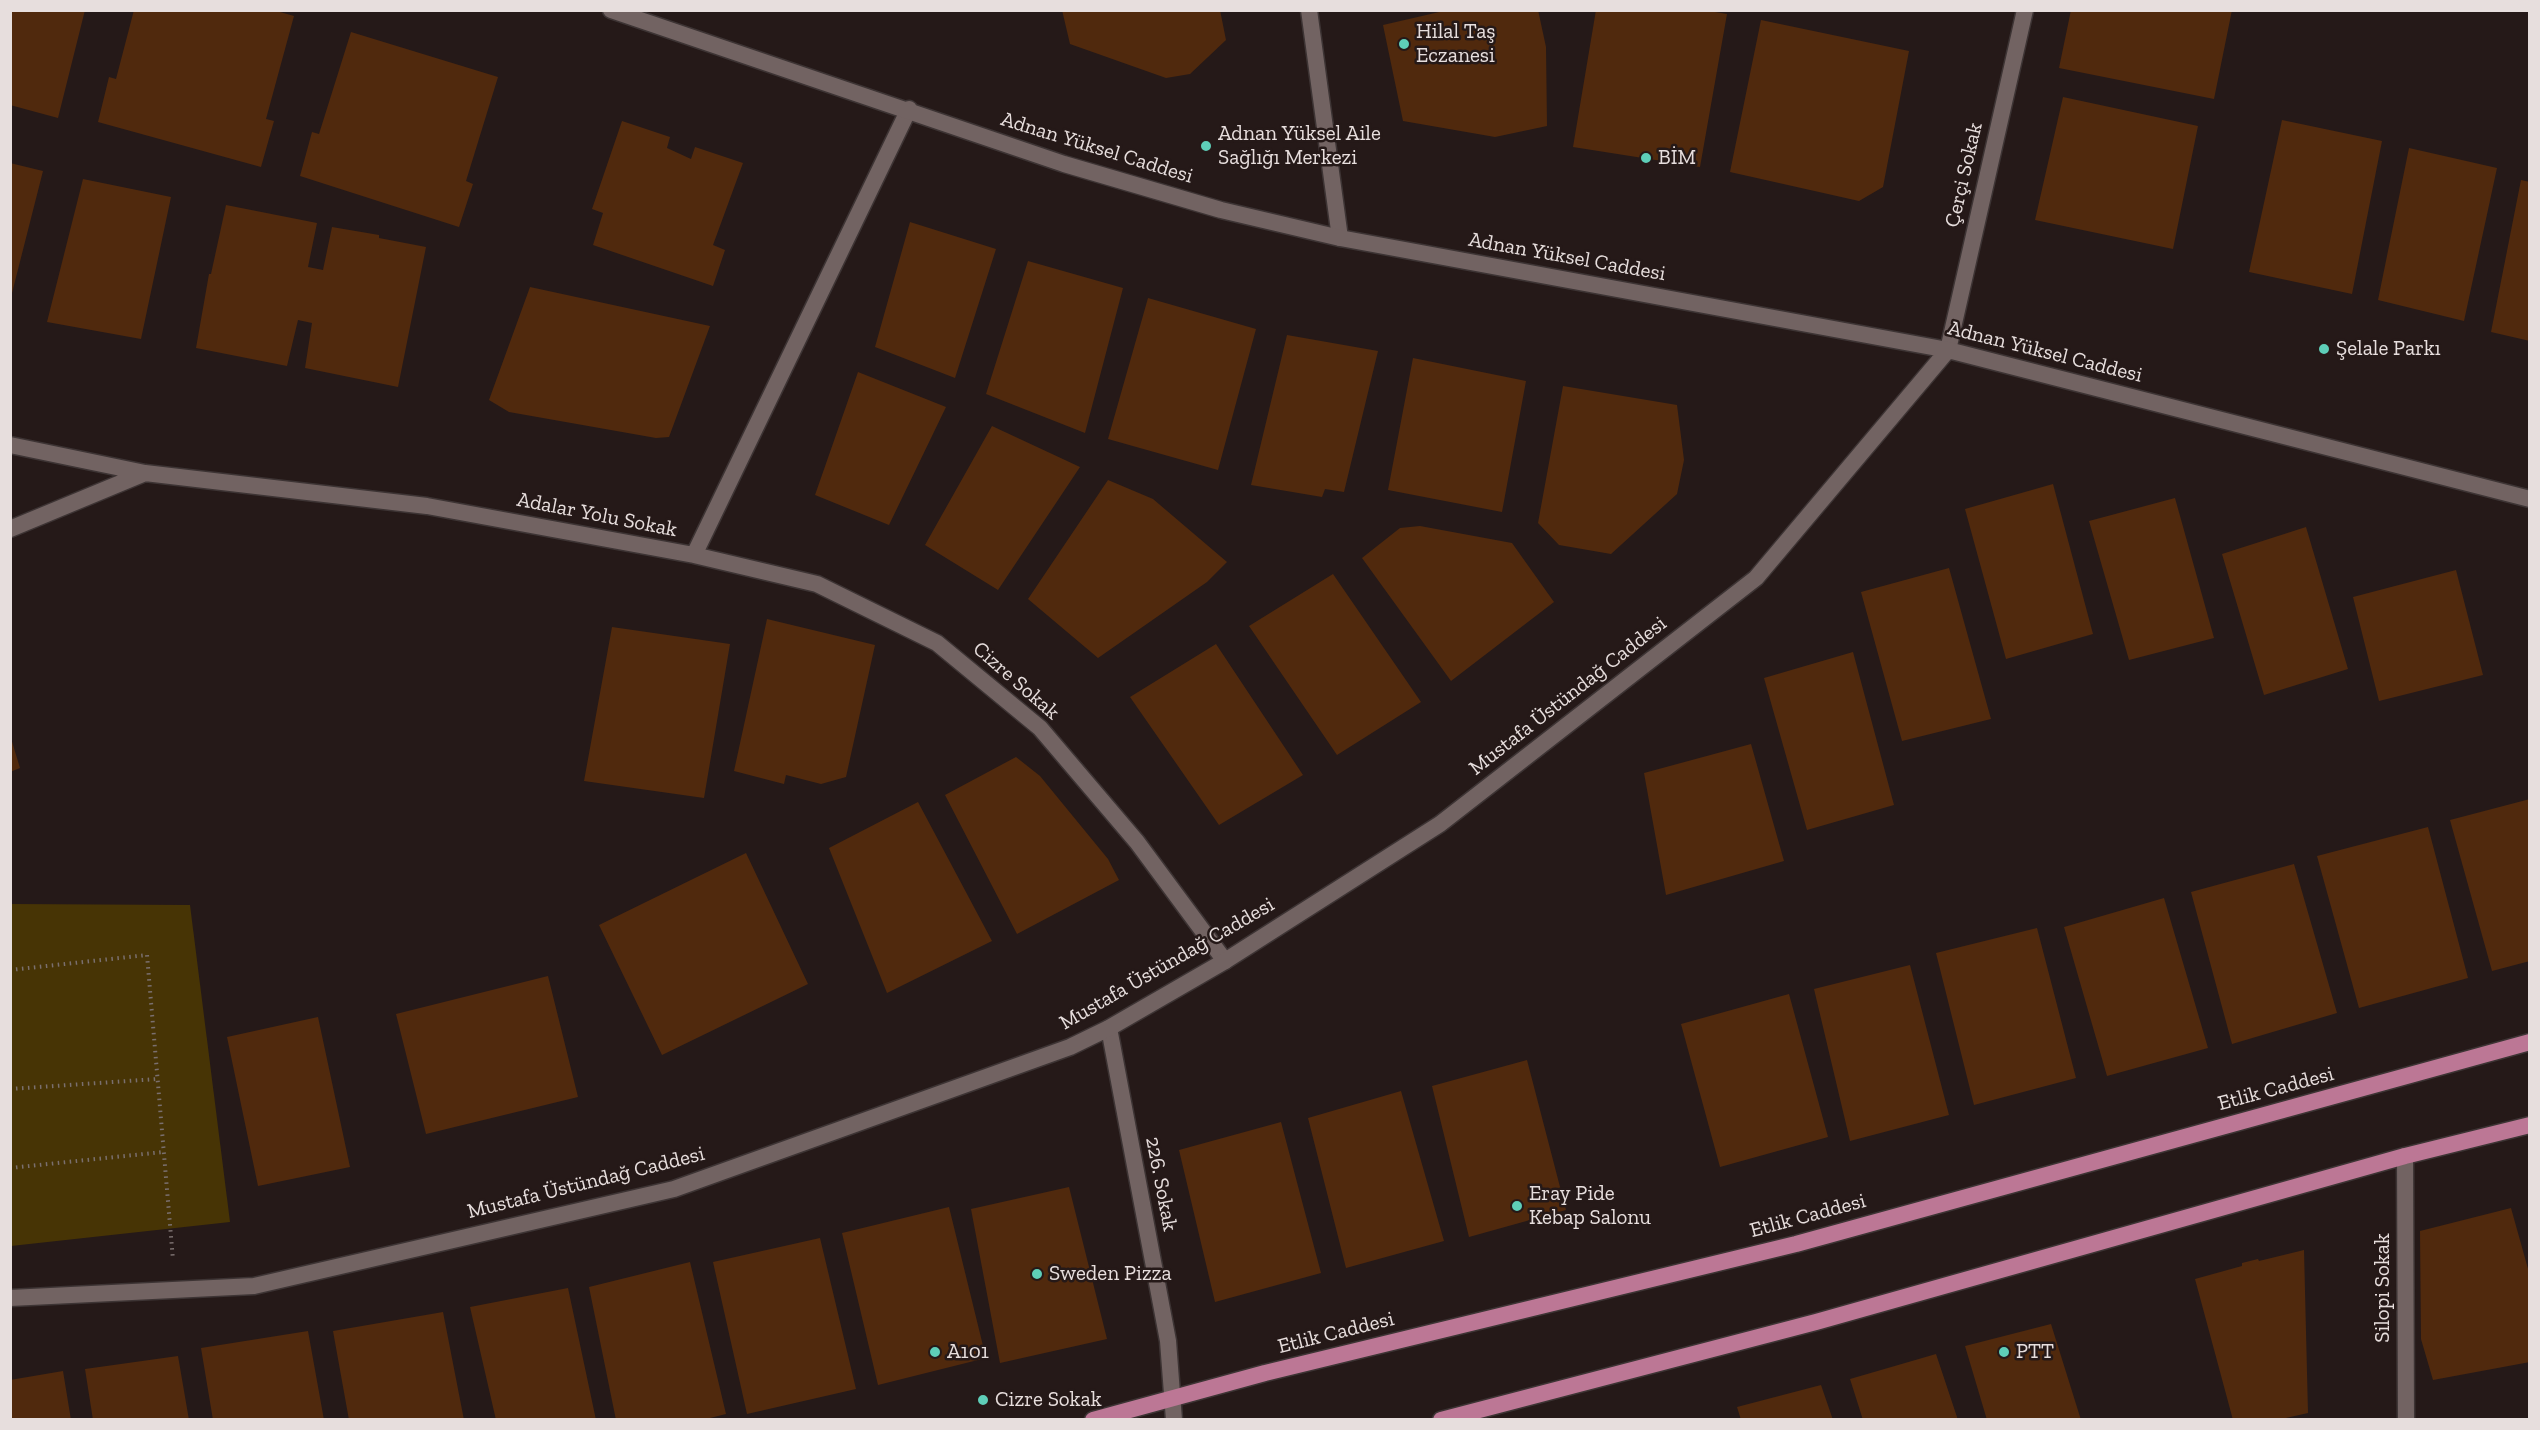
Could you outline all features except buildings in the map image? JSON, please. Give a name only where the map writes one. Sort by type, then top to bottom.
[{"type":"main road","name":"Etlik Caddesi","points":[[1094,1419],[1265,1373],[1796,1244],[2529,1042]]},
{"type":"main road","points":[[1442,1419],[1816,1322],[2405,1156],[2529,1125]]},
{"type":"street","name":"Adnan Yüksel Caddesi","points":[[611,10],[1064,164],[1221,210],[1340,238],[1948,350],[2529,499]]},
{"type":"street","points":[[1309,10],[1340,238]]},
{"type":"street","name":"Çerçi Sokak","points":[[1948,350],[2025,10]]},
{"type":"street","name":"Adalar Yolu Sokak","points":[[10,445],[145,473],[427,506],[694,555],[909,110]]},
{"type":"street","name":"Mustafa Üstündağ Caddesi","points":[[10,1298],[254,1286],[674,1189],[1070,1047],[1109,1028],[1225,961],[1440,824],[1756,578],[1948,350]]},
{"type":"street","name":"Adalar Yolu Sokak","points":[[10,529],[145,473]]},
{"type":"street","name":"Cizre Sokak","points":[[694,555],[817,584],[937,643],[1040,728],[1137,842],[1225,961]]},
{"type":"street","name":"226. Sokak","points":[[1109,1028],[1168,1341],[1174,1419]]},
{"type":"street","name":"Silopi Sokak","points":[[2405,1156],[2406,1419]]},
{"type":"path","points":[[10,970],[147,955],[176,1290]]},
{"type":"path","points":[[10,1089],[157,1079]]},
{"type":"path","points":[[10,1168],[163,1152]]},
{"type":"shaded area","points":[[11,904],[190,905],[230,1222],[11,1246]]},
{"type":"place","name":"Hilal Taş Eczanesi","points":[[1404,44]]},
{"type":"place","name":"Adnan Yüksel Aile Sağlığı Merkezi","points":[[1206,146]]},
{"type":"place","name":"BİM","points":[[1646,158]]},
{"type":"place","name":"Şelale Parkı","points":[[2324,349]]},
{"type":"place","name":"Eray Pide Kebap Salonu","points":[[1517,1206]]},
{"type":"place","name":"Sweden Pizza","points":[[1037,1274]]},
{"type":"place","name":"A101","points":[[935,1352]]},
{"type":"place","name":"PTT","points":[[2004,1352]]},
{"type":"place","name":"Cizre Sokak","points":[[983,1400]]}]
